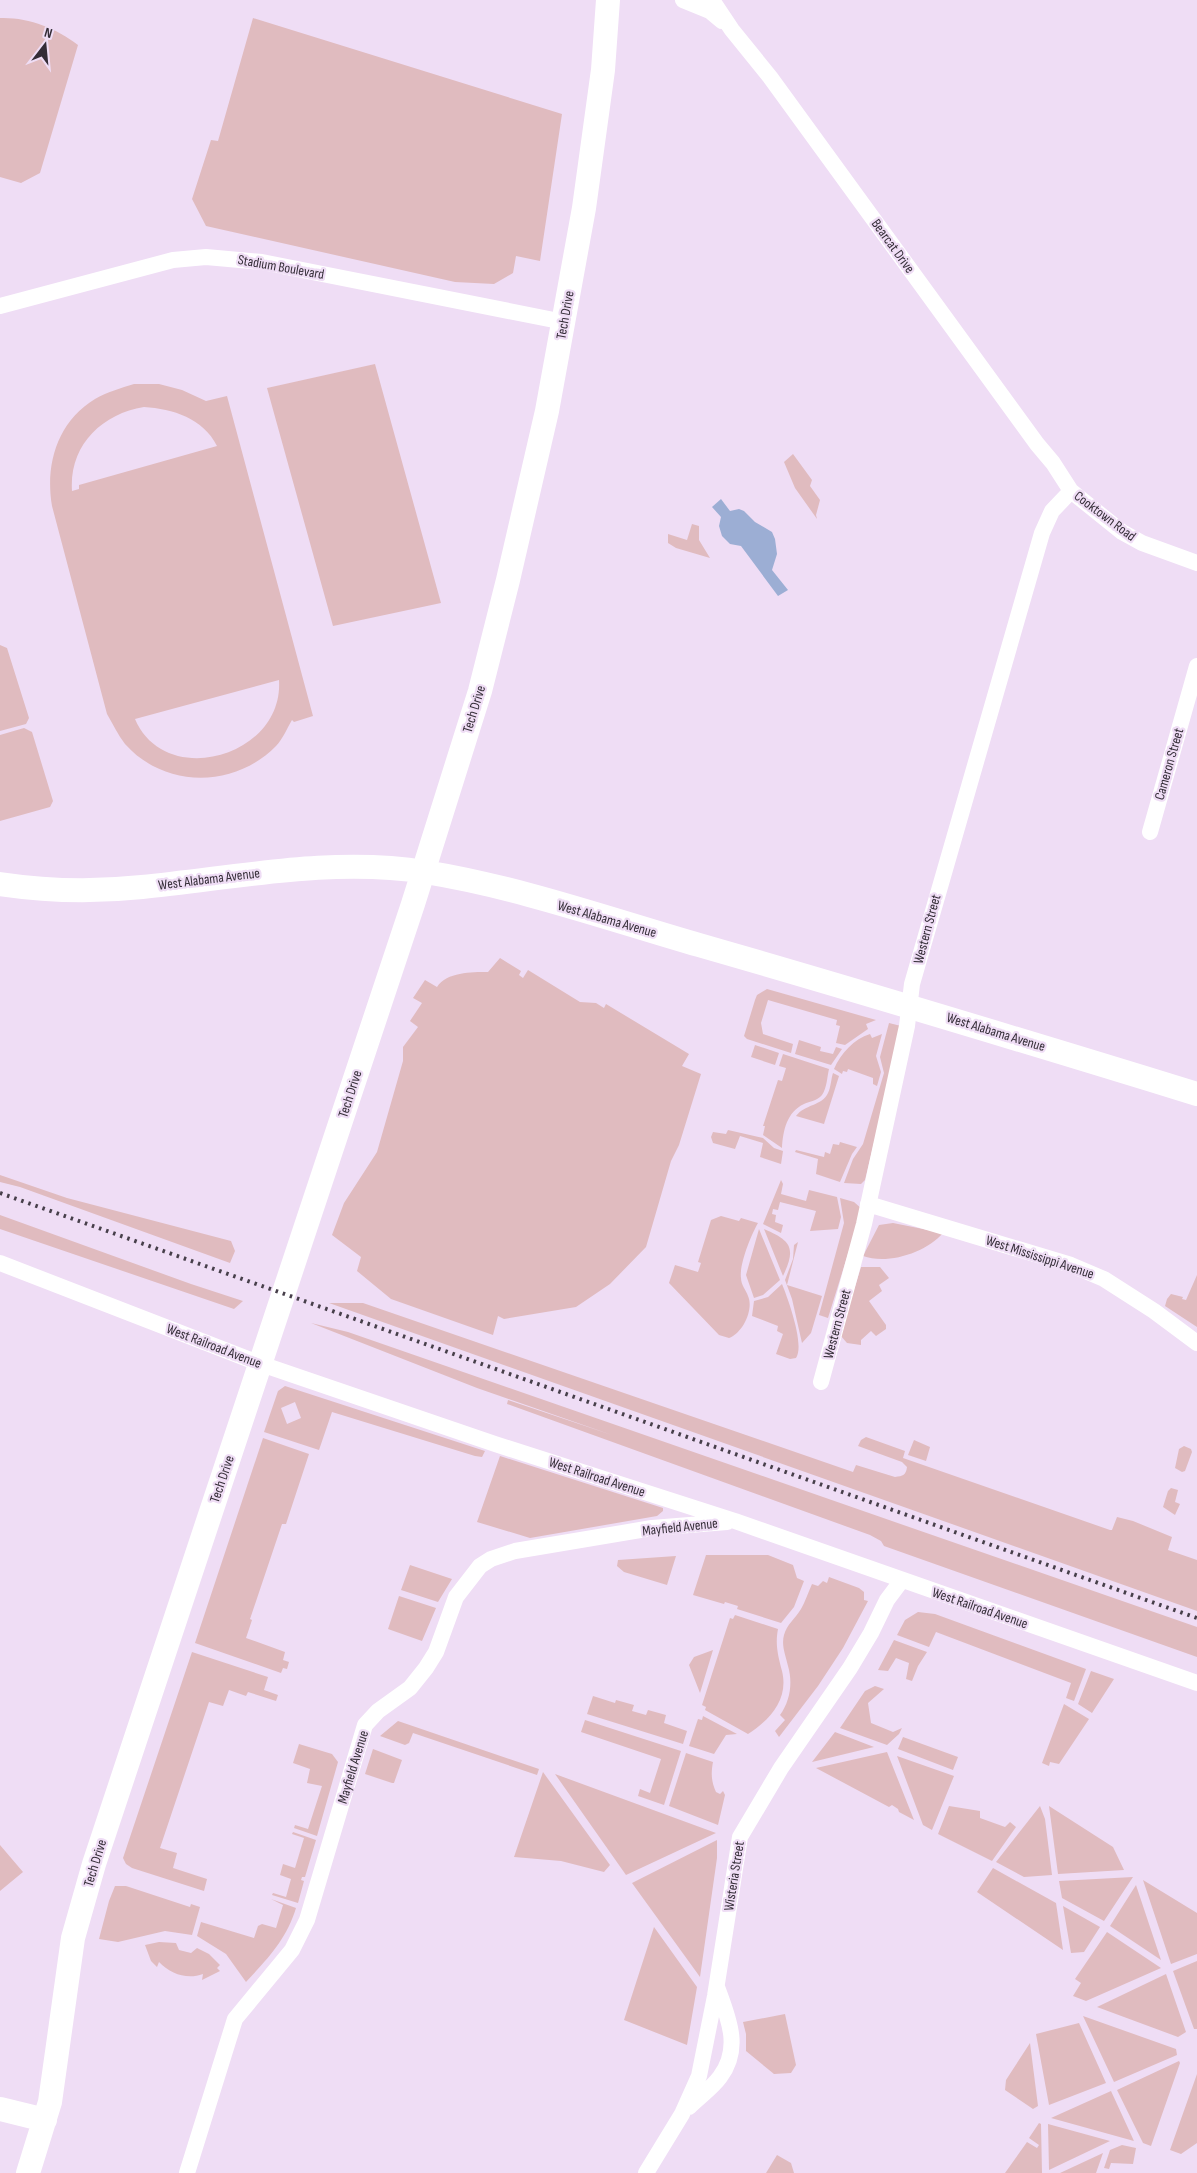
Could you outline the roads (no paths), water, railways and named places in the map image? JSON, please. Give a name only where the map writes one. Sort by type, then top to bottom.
[{"type":"main road","name":"Tech Drive","points":[[28,2173],[50,2102],[73,1938],[94,1864],[424,872],[480,691],[547,410],[564,322],[588,178],[603,70],[608,0]]},
{"type":"main road","name":"West Alabama Avenue","points":[[0,884],[30,888],[105,889],[138,888],[287,870],[321,868],[359,867],[424,872],[520,894],[908,1006],[1197,1094]]},
{"type":"main road","points":[[0,2109],[45,2120]]},
{"type":"street","name":"Bearcat Drive","points":[[682,0],[710,11],[732,30]]},
{"type":"street","name":"Bearcat Drive","points":[[712,0],[732,30],[770,77],[1037,444],[1053,463]]},
{"type":"street","name":"Stadium Boulevard","points":[[0,306],[173,260],[206,257],[262,262],[564,322]]},
{"type":"street","name":"Cooktown Road","points":[[1053,463],[1071,491],[1122,532],[1142,543],[1197,564]]},
{"type":"street","name":"Western Street","points":[[821,1382],[868,1204],[907,1026],[912,984],[936,898],[1042,533],[1052,511],[1071,491]]},
{"type":"street","name":"Cameron Street","points":[[1150,832],[1197,666]]},
{"type":"street","name":"West Mississippi Avenue","points":[[868,1204],[1052,1260],[1104,1279],[1154,1311],[1197,1343]]},
{"type":"street","name":"West Railroad Avenue","points":[[0,1263],[261,1364],[495,1444],[735,1521],[1197,1684]]},
{"type":"street","name":"Mayfield Avenue","points":[[187,2173],[235,2019],[292,1950],[307,1920],[365,1725],[378,1710],[410,1688],[426,1668],[436,1652],[456,1597],[472,1575],[490,1559],[515,1551],[652,1528],[735,1521]]},
{"type":"street","name":"Wisteria Street","points":[[646,2173],[682,2114],[699,2076],[716,1986],[740,1836],[781,1768],[850,1668],[871,1633],[887,1600],[902,1580]]},
{"type":"street","points":[[682,2114],[719,2078],[728,2062],[732,2031],[716,1986]]},
{"type":"water","points":[[721,499],[730,511],[739,509],[744,511],[755,522],[772,532],[777,554],[772,570],[788,590],[778,596],[741,546],[730,544],[722,536],[719,526],[721,517],[712,507]]},
{"type":"railway","points":[[0,1193],[1197,1618]]}]
